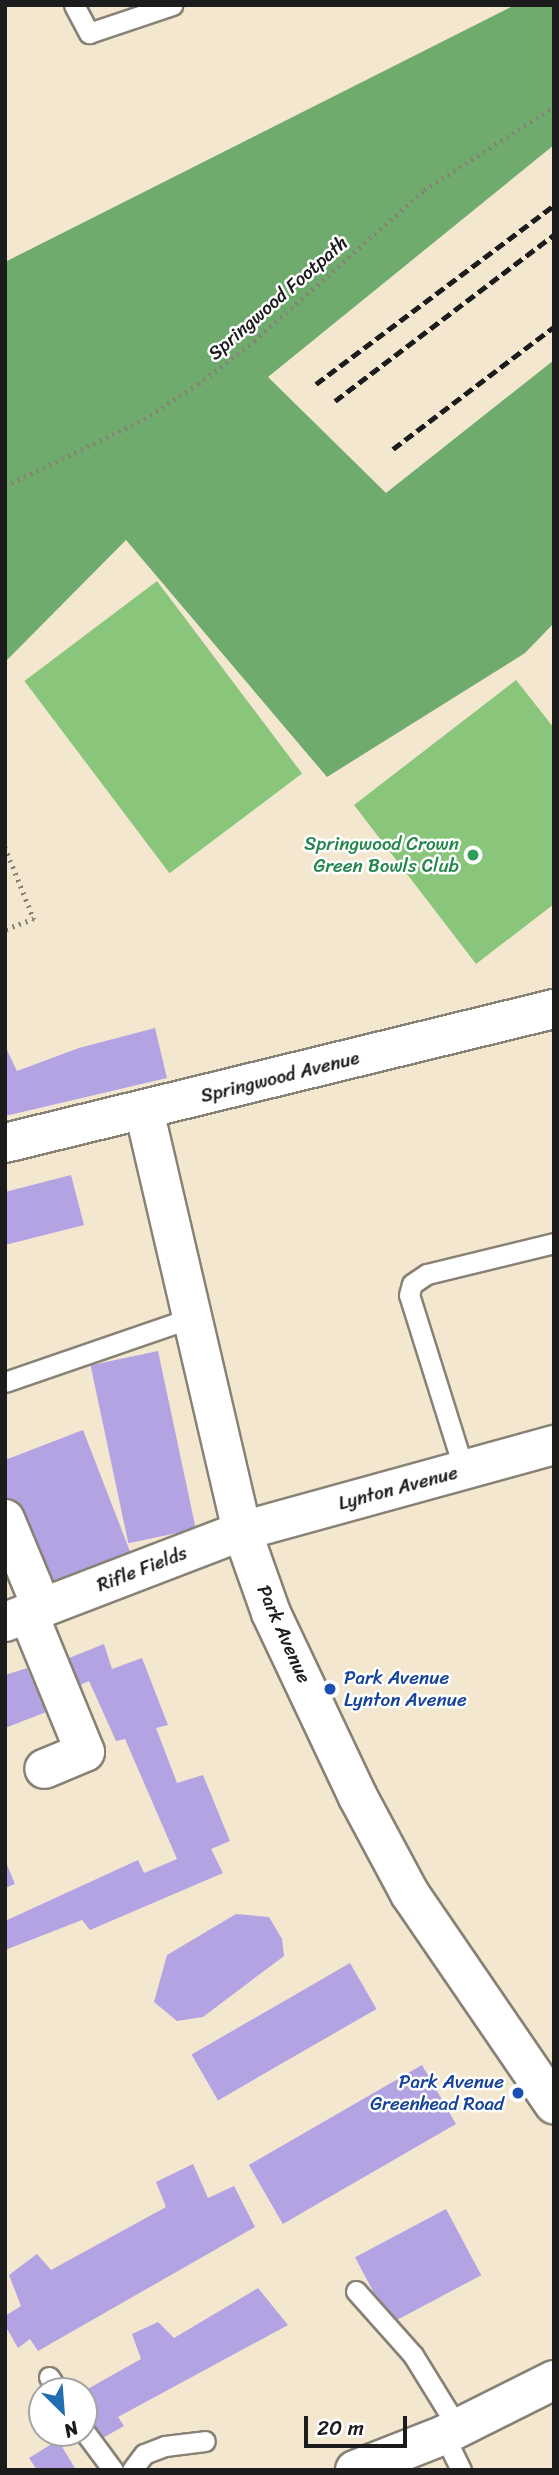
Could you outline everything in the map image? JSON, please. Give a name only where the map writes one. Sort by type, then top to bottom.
[{"type":"street","name":"Springwood Avenue","points":[[5,1143],[554,1009]]},
{"type":"street","name":"Park Avenue","points":[[144,1110],[242,1531],[271,1613],[411,1894],[554,2104]]},
{"type":"street","name":"Lynton Avenue","points":[[242,1531],[554,1445]]},
{"type":"street","points":[[5,1519],[25,1614],[85,1752],[44,1769]]},
{"type":"street","name":"Rifle Fields","points":[[25,1614],[242,1531]]},
{"type":"street","points":[[355,2470],[451,2432],[554,2380]]},
{"type":"lane","points":[[74,5],[89,33],[172,5]]},
{"type":"lane","points":[[464,1470],[410,1295],[412,1284],[427,1274],[554,1244]]},
{"type":"lane","points":[[5,1382],[191,1318]]},
{"type":"lane","points":[[356,2291],[412,2355],[451,2432],[461,2470]]},
{"type":"lane","points":[[132,2470],[144,2455],[165,2446],[205,2441]]},
{"type":"lane","points":[[96,2447],[113,2470]]},
{"type":"path","name":"Springwood Footpath","points":[[5,486],[144,419],[198,384],[254,341],[424,190],[554,107]]},
{"type":"path","points":[[5,848],[34,919],[5,930]]},
{"type":"green space","points":[[515,5],[554,5],[554,145],[268,377],[386,493],[554,360],[554,623],[525,653],[327,777],[126,540],[5,662],[5,262]]},
{"type":"green space","points":[[157,581],[302,773],[169,873],[24,681]]},
{"type":"green space","name":"Springwood Crown Green Bowls Club","points":[[516,680],[554,728],[554,904],[476,964],[354,805]]},
{"type":"building","points":[[155,1028],[167,1078],[5,1116],[5,1046],[17,1071],[79,1048]]},
{"type":"building","points":[[71,1175],[84,1225],[5,1245],[5,1192]]},
{"type":"building","points":[[158,1351],[196,1529],[128,1543],[91,1365]]},
{"type":"building","points":[[83,1430],[131,1554],[42,1589],[5,1499],[5,1460]]},
{"type":"building","points":[[104,1644],[112,1669],[142,1658],[168,1725],[156,1728],[177,1783],[203,1775],[230,1841],[211,1849],[223,1873],[90,1930],[82,1920],[5,1950],[5,1921],[138,1860],[144,1873],[177,1859],[125,1739],[116,1741],[89,1681],[65,1692],[54,1664]]},
{"type":"building","points":[[27,1668],[46,1712],[5,1728],[5,1675]]},
{"type":"building","points":[[5,1860],[15,1884],[5,1888]]},
{"type":"building","points":[[236,1914],[269,1917],[282,1939],[284,1956],[203,2017],[177,2021],[154,2002],[167,1955]]},
{"type":"building","points":[[350,1963],[376,2009],[218,2100],[192,2054]]},
{"type":"building","points":[[422,2065],[456,2124],[283,2224],[249,2165]]},
{"type":"building","points":[[193,2164],[208,2198],[234,2186],[255,2227],[38,2351],[30,2339],[18,2348],[5,2325],[5,2316],[21,2306],[9,2275],[37,2254],[51,2270],[166,2207],[156,2182]]},
{"type":"building","points":[[446,2209],[481,2275],[390,2324],[355,2257]]},
{"type":"building","points":[[258,2288],[288,2325],[118,2417],[124,2426],[98,2441],[98,2383],[141,2359],[132,2334],[158,2322],[174,2338]]},
{"type":"building","points":[[47,2447],[62,2447],[76,2470],[37,2470],[29,2458]]},
{"type":"railway","points":[[316,384],[554,205]]},
{"type":"railway","points":[[335,401],[554,235]]},
{"type":"railway","points":[[393,449],[554,327]]},
{"type":"place","name":"Springwood Crown Green Bowls Club","points":[[473,855]]},
{"type":"place","name":"Park Avenue Lynton Avenue","points":[[330,1689]]},
{"type":"place","name":"Park Avenue Greenhead Road","points":[[518,2093]]}]
